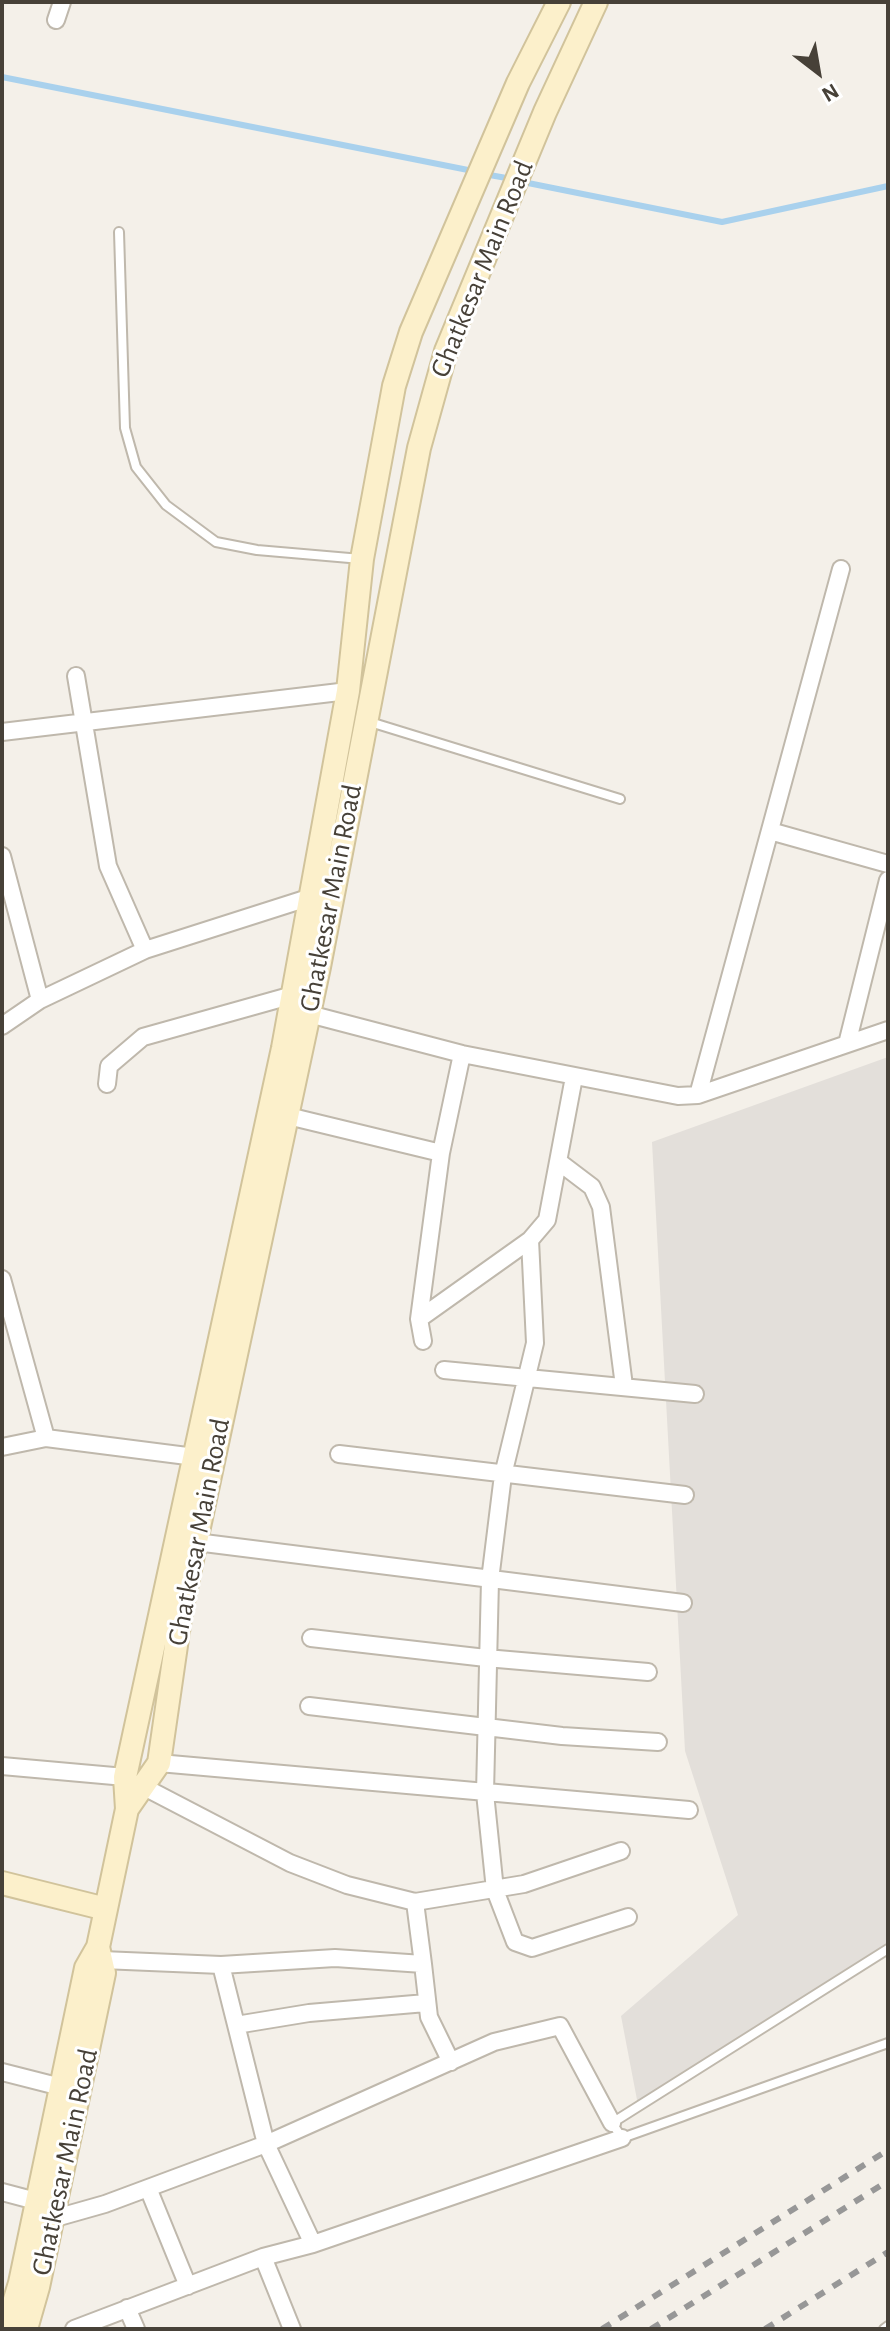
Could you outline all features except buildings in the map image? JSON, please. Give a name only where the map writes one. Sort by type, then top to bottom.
[{"type":"main road","name":"Ghatkesar Main Road","points":[[135,1782],[159,1763],[181,1611],[196,1542],[204,1460],[288,1116],[366,720],[359,693],[362,559],[394,386],[411,332],[518,83],[559,2]]},
{"type":"main road","name":"Ghatkesar Main Road","points":[[26,2329],[104,1973],[100,1953],[106,1909],[204,1460],[311,897],[419,448],[446,351],[545,112],[596,2]]},
{"type":"main road","points":[[2,1883],[106,1909]]},
{"type":"main road","name":"Ghatkesar Main Road","points":[[6,2329],[20,2283],[86,1968],[100,1953]]},
{"type":"street","points":[[56,20],[62,2]]},
{"type":"street","points":[[698,1095],[841,569]]},
{"type":"street","points":[[76,676],[108,866],[145,950]]},
{"type":"street","points":[[2,732],[359,693]]},
{"type":"street","points":[[770,831],[888,864]]},
{"type":"street","points":[[2,856],[40,1000]]},
{"type":"street","points":[[847,1044],[888,880]]},
{"type":"street","points":[[2,1026],[40,1000],[145,950],[311,897]]},
{"type":"street","points":[[107,1084],[109,1066],[143,1037],[293,995]]},
{"type":"street","points":[[309,1014],[462,1054],[678,1096],[698,1095],[888,1030]]},
{"type":"street","points":[[423,1341],[419,1319],[441,1153],[462,1054]]},
{"type":"street","points":[[419,1319],[530,1240],[547,1220],[574,1077]]},
{"type":"street","points":[[288,1116],[441,1153]]},
{"type":"street","points":[[559,1162],[592,1187],[601,1207],[624,1386]]},
{"type":"street","points":[[530,1240],[535,1343],[503,1475],[490,1580],[485,1793],[495,1890],[515,1942],[527,1947],[628,1917]]},
{"type":"street","points":[[2,1279],[46,1438]]},
{"type":"street","points":[[444,1370],[695,1394]]},
{"type":"street","points":[[2,1447],[46,1438],[204,1460]]},
{"type":"street","points":[[339,1454],[685,1495]]},
{"type":"street","points":[[196,1542],[683,1603]]},
{"type":"street","points":[[311,1638],[648,1672]]},
{"type":"street","points":[[309,1706],[488,1728],[658,1742]]},
{"type":"street","points":[[159,1763],[689,1810]]},
{"type":"street","points":[[2,1766],[135,1782],[290,1863],[347,1885],[415,1902],[495,1890],[621,1851]]},
{"type":"street","points":[[415,1902],[426,2003],[451,2062]]},
{"type":"street","points":[[100,1953],[221,1965],[335,1958],[423,1964]]},
{"type":"street","points":[[221,1965],[266,2144],[313,2244]]},
{"type":"street","points":[[236,2025],[309,2013],[426,2003]]},
{"type":"street","points":[[52,2219],[148,2188],[266,2144],[494,2042],[560,2026],[612,2123]]},
{"type":"street","points":[[2,2072],[61,2087]]},
{"type":"street","points":[[74,2329],[263,2257],[313,2244],[622,2138]]},
{"type":"street","points":[[148,2188],[188,2286]]},
{"type":"street","points":[[2,2192],[36,2201]]},
{"type":"street","points":[[263,2257],[292,2329]]},
{"type":"street","points":[[127,2308],[136,2329]]},
{"type":"lane","points":[[119,232],[125,428],[136,467],[166,505],[216,542],[257,550],[362,559]]},
{"type":"lane","points":[[366,720],[620,799]]},
{"type":"lane","points":[[888,1949],[612,2123],[622,2138],[888,2043]]},
{"type":"shaded area","points":[[888,1057],[888,1946],[638,2105],[621,2016],[738,1915],[685,1751],[652,1142]]},
{"type":"waterway","points":[[2,77],[473,171]]},
{"type":"waterway","points":[[484,174],[512,179]]},
{"type":"waterway","points":[[523,182],[722,222],[888,186]]},
{"type":"railway","points":[[602,2329],[888,2150]]},
{"type":"railway","points":[[651,2329],[888,2181]]},
{"type":"railway","points":[[765,2329],[888,2252]]}]
